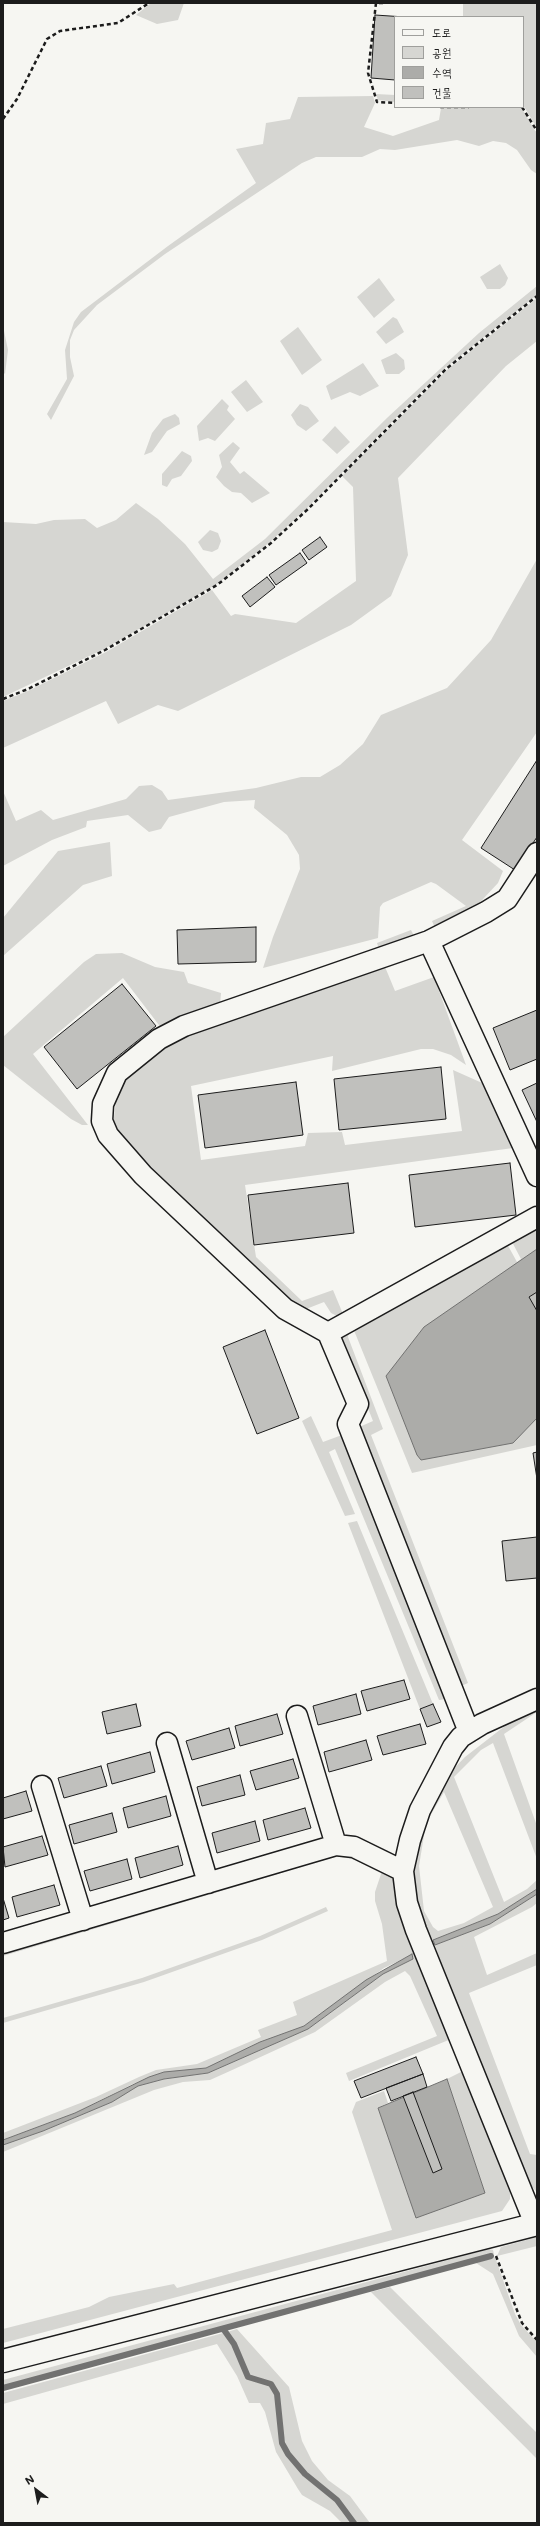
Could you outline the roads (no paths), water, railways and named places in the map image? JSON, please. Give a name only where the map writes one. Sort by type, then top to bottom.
[{"type":"main road","points":[[3,2361],[536,2224]]},
{"type":"street","points":[[469,1732],[348,1424],[358,1404],[328,1333],[285,1309],[143,1175],[108,1135],[102,1121],[103,1104],[117,1073],[159,1039],[184,1026],[429,941],[486,912],[507,899],[537,853]]},
{"type":"street","points":[[429,941],[537,1176]]},
{"type":"street","points":[[328,1333],[537,1217]]},
{"type":"street","points":[[536,2224],[416,1930],[407,1903],[403,1871],[410,1840],[426,1797],[453,1747],[469,1732],[537,1699]]},
{"type":"street","points":[[297,1716],[336,1845]]},
{"type":"street","points":[[167,1743],[208,1883]]},
{"type":"street","points":[[42,1786],[83,1920]]},
{"type":"street","points":[[3,1944],[336,1845],[354,1848],[403,1871]]},
{"type":"water","points":[[537,1249],[537,1418],[513,1443],[421,1460],[417,1455],[386,1376],[424,1327]]},
{"type":"water","points":[[537,1889],[537,1894],[490,1924],[435,1945],[433,1940],[498,1914]]},
{"type":"water","points":[[412,1954],[413,1959],[383,1974],[308,2029],[208,2073],[164,2079],[138,2086],[112,2102],[43,2131],[3,2145],[3,2140],[75,2113],[149,2077],[164,2072],[206,2068],[260,2042],[304,2026],[366,1980]]},
{"type":"water","points":[[447,2079],[485,2193],[416,2218],[378,2108]]},
{"type":"waterway","points":[[3,2388],[491,2256]]},
{"type":"waterway","points":[[224,2330],[234,2344],[248,2377],[271,2384],[277,2394],[282,2443],[288,2454],[305,2474],[337,2500],[354,2523]]}]
